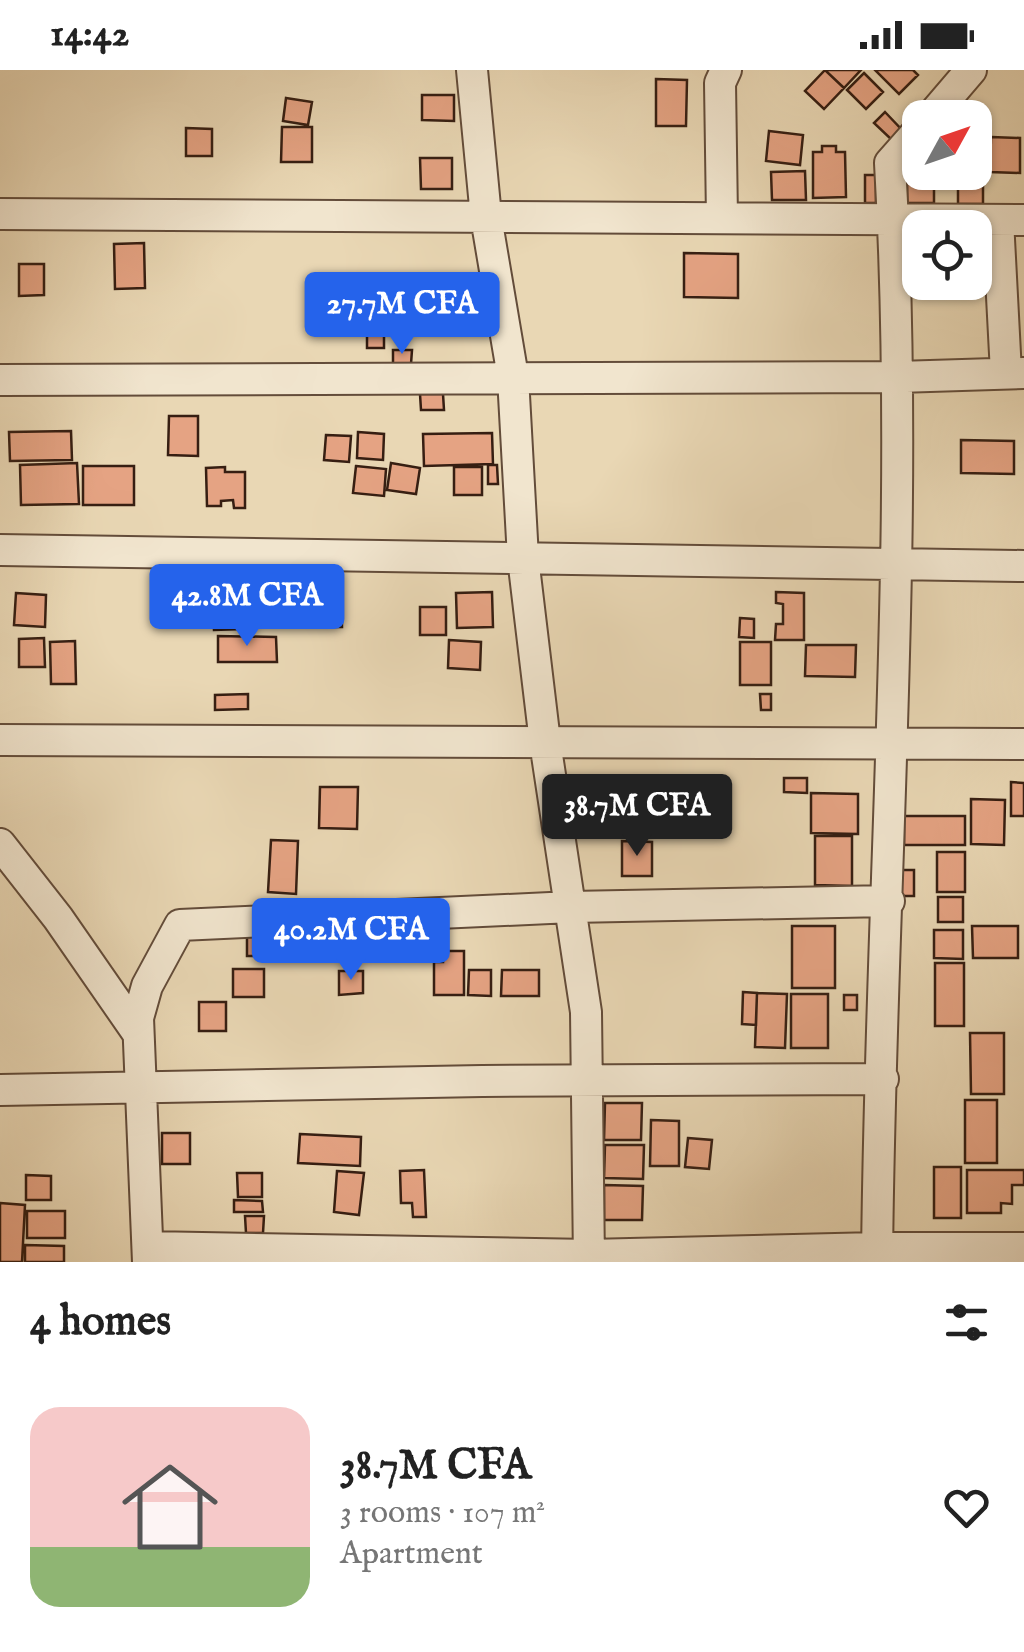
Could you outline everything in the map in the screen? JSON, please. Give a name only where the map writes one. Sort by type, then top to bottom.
[{"type":"street","points":[[472,70],[486,216],[514,377],[523,558],[545,742],[586,1012],[589,1258]]},
{"type":"street","points":[[722,218],[720,83],[726,70]]},
{"type":"street","points":[[946,100],[972,70]]},
{"type":"street","points":[[877,1255],[896,564],[898,377],[890,163],[902,149]]},
{"type":"street","points":[[0,214],[1011,220],[1015,373],[898,377],[0,380]]},
{"type":"street","points":[[0,550],[1024,566]]},
{"type":"street","points":[[0,740],[1024,744]]},
{"type":"street","points":[[0,844],[58,918],[137,1032]]},
{"type":"street","points":[[888,901],[571,907],[180,925],[147,986],[137,1032],[148,1254],[589,1258],[877,1255],[1024,1248]]},
{"type":"street","points":[[0,1090],[140,1085],[883,1079]]},
{"type":"building","points":[[825,70],[844,88],[824,109],[805,91]]},
{"type":"building","points":[[825,70],[861,70],[844,88]]},
{"type":"building","points":[[875,70],[913,70],[918,75],[899,94]]},
{"type":"building","points":[[864,73],[883,92],[866,109],[847,90]]},
{"type":"building","points":[[656,79],[687,80],[686,126],[656,126]]},
{"type":"building","points":[[422,95],[454,95],[454,121],[422,120]]},
{"type":"building","points":[[286,98],[312,102],[308,125],[283,121]]},
{"type":"building","points":[[885,112],[902,132],[893,141],[874,123]]},
{"type":"building","points":[[282,127],[312,127],[312,162],[281,162]]},
{"type":"building","points":[[186,128],[212,129],[212,156],[186,156]]},
{"type":"building","points":[[769,131],[803,135],[800,165],[766,161]]},
{"type":"building","points":[[992,137],[1020,138],[1020,173],[992,172]]},
{"type":"building","points":[[822,146],[836,146],[836,152],[845,152],[846,197],[813,198],[813,152],[822,152]]},
{"type":"building","points":[[420,158],[452,158],[452,189],[421,189]]},
{"type":"building","points":[[805,171],[806,200],[772,200],[771,172]]},
{"type":"building","points":[[865,175],[876,175],[876,203],[865,203]]},
{"type":"building","points":[[907,190],[934,190],[934,203],[907,203]]},
{"type":"building","points":[[958,190],[983,190],[983,204],[958,204]]},
{"type":"building","points":[[144,243],[145,288],[115,289],[114,244]]},
{"type":"building","points":[[684,253],[738,254],[738,298],[684,297]]},
{"type":"building","points":[[19,264],[44,264],[44,295],[19,296]]},
{"type":"building","points":[[420,295],[420,321],[402,321],[402,296]]},
{"type":"building","points":[[367,329],[384,329],[384,348],[367,348]]},
{"type":"building","points":[[393,350],[412,350],[411,364],[393,364]]},
{"type":"building","points":[[420,394],[443,394],[444,410],[421,410]]},
{"type":"building","points":[[169,416],[198,416],[198,456],[168,455]]},
{"type":"building","points":[[71,431],[72,460],[10,461],[9,432]]},
{"type":"building","points":[[358,432],[384,434],[383,460],[357,458]]},
{"type":"building","points":[[492,433],[493,464],[424,466],[423,434]]},
{"type":"building","points":[[326,435],[351,436],[349,462],[324,460]]},
{"type":"building","points":[[961,440],[1014,441],[1014,474],[961,473]]},
{"type":"building","points":[[77,463],[79,504],[21,505],[20,465]]},
{"type":"building","points":[[391,463],[420,468],[416,494],[387,490]]},
{"type":"building","points":[[488,465],[497,465],[498,484],[488,484]]},
{"type":"building","points":[[83,466],[134,466],[134,505],[83,505]]},
{"type":"building","points":[[356,466],[386,469],[384,496],[353,493]]},
{"type":"building","points":[[225,467],[225,472],[245,472],[245,508],[234,508],[233,500],[221,501],[221,506],[207,506],[206,468]]},
{"type":"building","points":[[454,467],[482,467],[482,495],[454,495]]},
{"type":"building","points":[[341,569],[342,627],[324,627],[323,608],[318,608],[319,623],[301,624],[301,605],[294,604],[294,576],[323,576],[323,570]]},
{"type":"building","points":[[492,592],[493,627],[457,628],[456,593]]},
{"type":"building","points":[[776,592],[804,593],[804,640],[775,640],[776,624],[783,624],[783,604],[776,603]]},
{"type":"building","points":[[16,593],[46,595],[45,627],[14,625]]},
{"type":"building","points":[[242,600],[243,629],[214,630],[213,601]]},
{"type":"building","points":[[420,607],[446,607],[446,635],[420,635]]},
{"type":"building","points":[[740,618],[754,619],[754,638],[739,637]]},
{"type":"building","points":[[218,636],[276,637],[277,662],[218,662]]},
{"type":"building","points":[[44,638],[45,667],[19,667],[19,639]]},
{"type":"building","points":[[449,640],[481,642],[480,670],[448,668]]},
{"type":"building","points":[[75,641],[76,684],[51,684],[50,642]]},
{"type":"building","points":[[740,642],[771,642],[771,685],[740,685]]},
{"type":"building","points":[[806,645],[856,645],[855,677],[805,676]]},
{"type":"building","points":[[248,694],[248,709],[215,710],[215,695]]},
{"type":"building","points":[[760,694],[771,694],[771,710],[761,710]]},
{"type":"building","points":[[784,778],[807,778],[807,793],[784,792]]},
{"type":"building","points":[[1011,782],[1024,783],[1024,816],[1011,816]]},
{"type":"building","points":[[320,787],[358,787],[357,829],[319,828]]},
{"type":"building","points":[[811,793],[858,794],[858,834],[811,833]]},
{"type":"building","points":[[971,799],[1005,800],[1004,845],[971,844]]},
{"type":"building","points":[[672,805],[705,806],[705,837],[671,836]]},
{"type":"building","points":[[904,816],[965,816],[965,845],[904,845]]},
{"type":"building","points":[[815,836],[852,836],[852,886],[815,885]]},
{"type":"building","points":[[271,840],[298,841],[296,894],[268,892]]},
{"type":"building","points":[[622,841],[652,842],[652,876],[622,876]]},
{"type":"building","points":[[937,852],[965,852],[965,892],[937,892]]},
{"type":"building","points":[[901,870],[914,870],[914,896],[901,896]]},
{"type":"building","points":[[938,897],[963,897],[963,922],[938,922]]},
{"type":"building","points":[[792,926],[835,926],[835,988],[792,988]]},
{"type":"building","points":[[972,926],[1018,926],[1018,958],[973,958]]},
{"type":"building","points":[[934,930],[963,930],[963,959],[934,958]]},
{"type":"building","points":[[247,931],[266,931],[266,956],[247,956]]},
{"type":"building","points":[[443,951],[464,951],[464,995],[434,995],[434,962],[443,962]]},
{"type":"building","points":[[935,963],[964,963],[964,1026],[935,1026]]},
{"type":"building","points":[[233,969],[264,969],[264,997],[233,997]]},
{"type":"building","points":[[469,970],[491,970],[491,996],[468,995]]},
{"type":"building","points":[[502,970],[539,970],[539,996],[501,996]]},
{"type":"building","points":[[339,971],[363,971],[363,993],[339,995]]},
{"type":"building","points":[[743,992],[757,993],[756,1025],[742,1024]]},
{"type":"building","points":[[757,993],[787,994],[785,1048],[755,1047]]},
{"type":"building","points":[[791,994],[828,994],[828,1048],[791,1048]]},
{"type":"building","points":[[844,995],[857,995],[857,1010],[844,1010]]},
{"type":"building","points":[[199,1002],[226,1002],[226,1031],[199,1031]]},
{"type":"building","points":[[970,1033],[1004,1033],[1004,1094],[971,1094]]},
{"type":"building","points":[[965,1100],[997,1100],[997,1163],[965,1163]]},
{"type":"building","points":[[605,1103],[642,1103],[641,1140],[604,1140]]},
{"type":"building","points":[[651,1120],[679,1121],[679,1166],[650,1166]]},
{"type":"building","points":[[162,1133],[190,1133],[190,1164],[162,1164]]},
{"type":"building","points":[[300,1134],[361,1137],[360,1166],[298,1163]]},
{"type":"building","points":[[688,1138],[712,1140],[709,1169],[685,1167]]},
{"type":"building","points":[[605,1145],[644,1145],[643,1179],[604,1178]]},
{"type":"building","points":[[934,1167],[961,1167],[961,1218],[934,1218]]},
{"type":"building","points":[[424,1170],[426,1217],[413,1217],[412,1203],[401,1203],[400,1171]]},
{"type":"building","points":[[967,1170],[1024,1170],[1024,1185],[1012,1185],[1012,1204],[1001,1203],[1001,1213],[967,1213]]},
{"type":"building","points":[[337,1171],[364,1173],[359,1215],[334,1212]]},
{"type":"building","points":[[237,1173],[262,1173],[262,1197],[238,1197]]},
{"type":"building","points":[[26,1175],[51,1176],[51,1200],[26,1200]]},
{"type":"building","points":[[604,1185],[643,1186],[642,1220],[604,1220]]},
{"type":"building","points":[[234,1200],[262,1201],[263,1212],[234,1212]]},
{"type":"building","points":[[0,1203],[25,1205],[22,1262],[0,1262]]},
{"type":"building","points":[[27,1211],[65,1211],[65,1238],[27,1238]]},
{"type":"building","points":[[245,1216],[264,1216],[263,1233],[246,1233]]},
{"type":"building","points":[[25,1245],[64,1246],[64,1262],[25,1262]]}]
